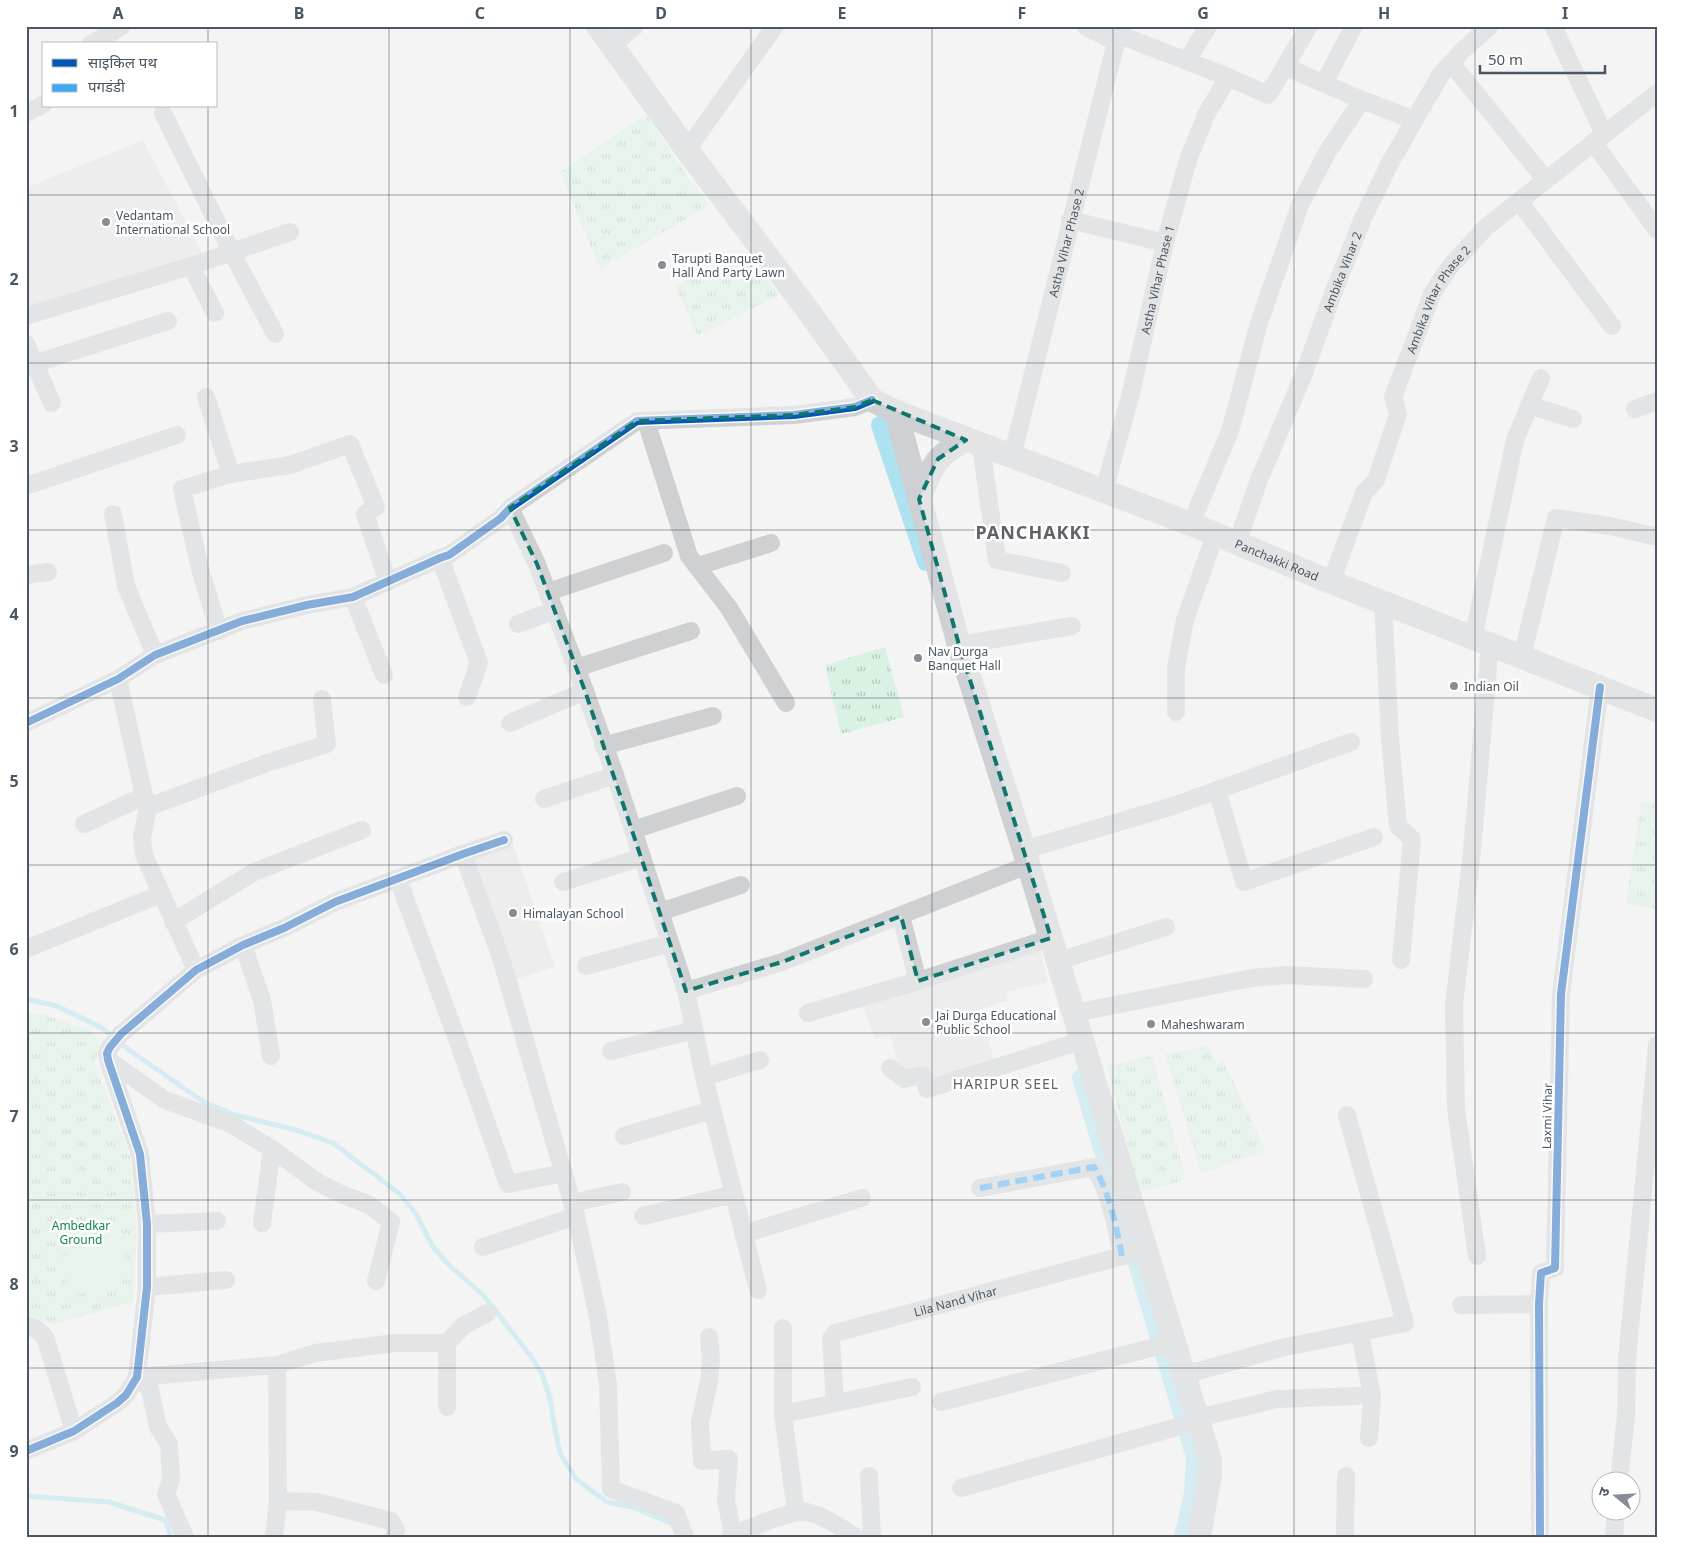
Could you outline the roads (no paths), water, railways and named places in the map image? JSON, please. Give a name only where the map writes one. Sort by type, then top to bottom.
[{"type":"main road","points":[[605,35],[687,150],[807,309],[872,400]]},
{"type":"main road","name":"Panchakki Road","points":[[872,400],[896,412],[974,443],[1191,524],[1331,582],[1657,710]]},
{"type":"main road","points":[[896,412],[959,645],[1043,941],[1058,960],[1074,1013],[1074,1042],[1133,1253],[1166,1344],[1184,1375],[1192,1423],[1210,1460],[1210,1474],[1199,1537]]},
{"type":"main road","points":[[919,499],[938,459],[949,449],[974,443]]},
{"type":"street","points":[[94,42],[122,26]]},
{"type":"street","points":[[605,35],[636,26]]},
{"type":"street","points":[[687,150],[776,26]]},
{"type":"street","points":[[1084,26],[1117,34],[1268,94],[1310,26]]},
{"type":"street","points":[[1187,61],[1208,26]]},
{"type":"street","points":[[1324,83],[1354,26]]},
{"type":"street","name":"Ambika Vihar 2","points":[[1237,543],[1363,218],[1390,162],[1441,74],[1490,26]]},
{"type":"street","points":[[1553,26],[1598,138],[1657,230]]},
{"type":"street","name":"Astha Vihar Phase 2","points":[[1012,457],[1117,34]]},
{"type":"street","points":[[1451,63],[1546,180]]},
{"type":"street","points":[[1286,67],[1414,120]]},
{"type":"street","name":"Astha Vihar Phase 1","points":[[1104,491],[1130,397],[1166,243],[1188,160],[1206,115],[1228,77]]},
{"type":"street","name":"Ambika Vihar Phase 2","points":[[1331,582],[1364,493],[1376,480],[1398,414],[1394,397],[1433,292],[1450,268],[1486,227],[1657,93]]},
{"type":"street","points":[[1191,524],[1230,431],[1259,323],[1300,206],[1328,151],[1362,100]]},
{"type":"street","points":[[26,112],[42,105]]},
{"type":"street","points":[[163,113],[231,252],[275,334]]},
{"type":"street","points":[[1519,201],[1612,326]]},
{"type":"street","points":[[1070,220],[1166,243]]},
{"type":"street","points":[[26,316],[191,266],[290,232]]},
{"type":"street","points":[[191,266],[215,312]]},
{"type":"street","points":[[36,363],[168,321]]},
{"type":"street","points":[[26,344],[52,403]]},
{"type":"street","points":[[1477,1256],[1456,1109],[1454,1005],[1472,851],[1481,641],[1515,440],[1541,378]]},
{"type":"street","points":[[206,397],[231,474]]},
{"type":"street","points":[[26,723],[118,679],[155,655],[242,621],[353,596],[448,555],[500,518],[510,508],[637,422],[794,415],[854,407],[872,400]]},
{"type":"street","points":[[1636,409],[1657,401]]},
{"type":"street","points":[[1530,405],[1573,419]]},
{"type":"street","points":[[646,421],[689,556],[729,608],[786,703]]},
{"type":"street","points":[[26,486],[177,435]]},
{"type":"street","points":[[974,443],[997,560],[1062,573]]},
{"type":"street","points":[[219,631],[200,569],[182,489],[231,474],[290,466],[350,444],[376,507],[365,514],[388,582]]},
{"type":"street","points":[[510,508],[537,564],[585,691],[603,746],[615,775],[686,991],[704,1077],[758,1290]]},
{"type":"street","points":[[113,514],[126,586],[155,655]]},
{"type":"street","points":[[1522,657],[1556,518],[1610,526],[1657,537]]},
{"type":"street","points":[[1176,712],[1176,668],[1185,620],[1215,534]]},
{"type":"street","points":[[698,566],[771,543]]},
{"type":"street","points":[[548,592],[664,553]]},
{"type":"street","points":[[440,558],[479,663],[467,697]]},
{"type":"street","points":[[26,575],[48,572]]},
{"type":"street","points":[[353,596],[384,675]]},
{"type":"street","points":[[1383,602],[1390,739],[1398,826],[1412,839],[1402,960]]},
{"type":"street","points":[[518,624],[554,610]]},
{"type":"street","points":[[959,645],[1072,626]]},
{"type":"street","points":[[576,668],[691,631]]},
{"type":"street","points":[[118,679],[146,801],[142,838],[144,855],[196,970]]},
{"type":"street","name":"Laxmi Vihar","points":[[1540,1537],[1539,1304],[1541,1273],[1555,1268],[1561,994],[1600,687]]},
{"type":"street","points":[[510,723],[585,691]]},
{"type":"street","points":[[84,824],[146,801],[328,744],[322,699]]},
{"type":"street","points":[[603,746],[713,716]]},
{"type":"street","points":[[686,991],[782,962],[901,916],[1022,863],[1351,742]]},
{"type":"street","points":[[544,799],[615,775]]},
{"type":"street","points":[[1217,790],[1244,882],[1374,837]]},
{"type":"street","points":[[633,830],[737,796]]},
{"type":"street","points":[[173,922],[254,872],[362,830]]},
{"type":"street","points":[[113,1047],[196,970],[242,945],[284,928],[335,902],[504,840]]},
{"type":"street","points":[[463,854],[501,958],[574,1210],[598,1317],[608,1384],[611,1489],[676,1513],[685,1537]]},
{"type":"street","points":[[563,882],[642,857]]},
{"type":"street","points":[[398,879],[508,1184],[564,1173]]},
{"type":"street","points":[[660,912],[741,886]]},
{"type":"street","points":[[26,949],[161,894]]},
{"type":"street","points":[[901,916],[918,981]]},
{"type":"street","points":[[1058,960],[1166,927]]},
{"type":"street","points":[[808,1013],[918,981],[1043,941]]},
{"type":"street","points":[[586,966],[670,943]]},
{"type":"street","points":[[242,945],[262,1000],[272,1056]]},
{"type":"street","points":[[1074,1013],[1252,978],[1286,975],[1364,979]]},
{"type":"street","points":[[610,1051],[694,1030]]},
{"type":"street","points":[[890,1068],[904,1079],[923,1075],[927,1089],[1074,1042]]},
{"type":"street","points":[[1620,1470],[1626,1416],[1627,1359],[1657,1045]]},
{"type":"street","points":[[113,1047],[165,1100],[230,1124],[272,1149],[317,1182],[370,1205],[391,1222],[376,1281]]},
{"type":"street","points":[[26,1451],[74,1432],[117,1403],[126,1395],[137,1376],[147,1287],[147,1224],[140,1154],[113,1047]]},
{"type":"street","points":[[704,1077],[760,1060]]},
{"type":"street","points":[[624,1136],[712,1110]]},
{"type":"street","points":[[1184,1375],[1281,1348],[1405,1324],[1347,1115]]},
{"type":"street","points":[[262,1223],[272,1149]]},
{"type":"street","points":[[980,1188],[1094,1167],[1101,1178],[1114,1217],[1133,1253]]},
{"type":"street","points":[[483,1247],[622,1192]]},
{"type":"street","points":[[643,1216],[734,1194]]},
{"type":"street","points":[[743,1234],[862,1198]]},
{"type":"street","points":[[147,1224],[216,1221]]},
{"type":"street","name":"Lila Nand Vihar","points":[[835,1402],[831,1339],[834,1333],[1133,1253]]},
{"type":"street","points":[[147,1287],[226,1280]]},
{"type":"street","points":[[1461,1305],[1539,1304]]},
{"type":"street","points":[[447,1407],[448,1343],[462,1326],[486,1313]]},
{"type":"street","points":[[26,1326],[34,1327],[45,1337],[74,1432]]},
{"type":"street","points":[[783,1328],[783,1414],[796,1512]]},
{"type":"street","points":[[1360,1332],[1372,1396],[1369,1438]]},
{"type":"street","points":[[709,1336],[711,1360],[709,1381],[700,1422],[702,1461],[730,1459],[726,1500],[731,1536],[768,1529],[796,1512],[807,1512],[827,1520],[856,1537]]},
{"type":"street","points":[[137,1376],[277,1365],[314,1353],[395,1343],[448,1343]]},
{"type":"street","points":[[941,1402],[1166,1344]]},
{"type":"street","points":[[274,1537],[278,1502],[277,1365]]},
{"type":"street","points":[[137,1376],[150,1389],[158,1427],[169,1444],[171,1479],[166,1494],[185,1537]]},
{"type":"street","points":[[783,1414],[912,1387]]},
{"type":"street","points":[[961,1488],[1277,1399],[1357,1396]]},
{"type":"street","points":[[869,1476],[872,1537]]},
{"type":"street","points":[[1345,1537],[1346,1476]]},
{"type":"street","points":[[278,1502],[318,1502],[391,1521],[396,1530],[394,1537]]},
{"type":"street","points":[[1614,1537],[1615,1520]]},
{"type":"waterway","points":[[880,425],[926,562]]},
{"type":"waterway","points":[[26,999],[57,1006],[102,1028],[133,1053],[204,1102],[235,1115],[296,1130],[333,1143],[400,1194],[416,1214],[433,1247],[449,1265],[484,1296],[530,1355],[542,1374],[550,1398],[560,1453],[576,1479],[607,1502],[632,1507],[673,1524],[674,1528]]},
{"type":"waterway","points":[[1081,1078],[1195,1457],[1193,1493],[1183,1537]]},
{"type":"waterway","points":[[26,1496],[109,1502],[165,1520],[171,1537]]},
{"type":"place","name":"Vedantam International School","points":[[106,222]]},
{"type":"place","name":"Tarupti Banquet Hall And Party Lawn","points":[[662,265]]},
{"type":"place","name":"Nav Durga Banquet Hall","points":[[918,658]]},
{"type":"place","name":"Indian Oil","points":[[1454,686]]},
{"type":"place","name":"Himalayan School","points":[[513,913]]},
{"type":"place","name":"Jai Durga Educational Public School","points":[[926,1022]]},
{"type":"place","name":"Maheshwaram","points":[[1151,1024]]},
{"type":"district","name":"PANCHAKKI","points":[[1033,532]]},
{"type":"district","name":"HARIPUR SEEL","points":[[1006,1083]]},
{"type":"park label","name":"Ambedkar Ground","points":[[81,1232]]}]
